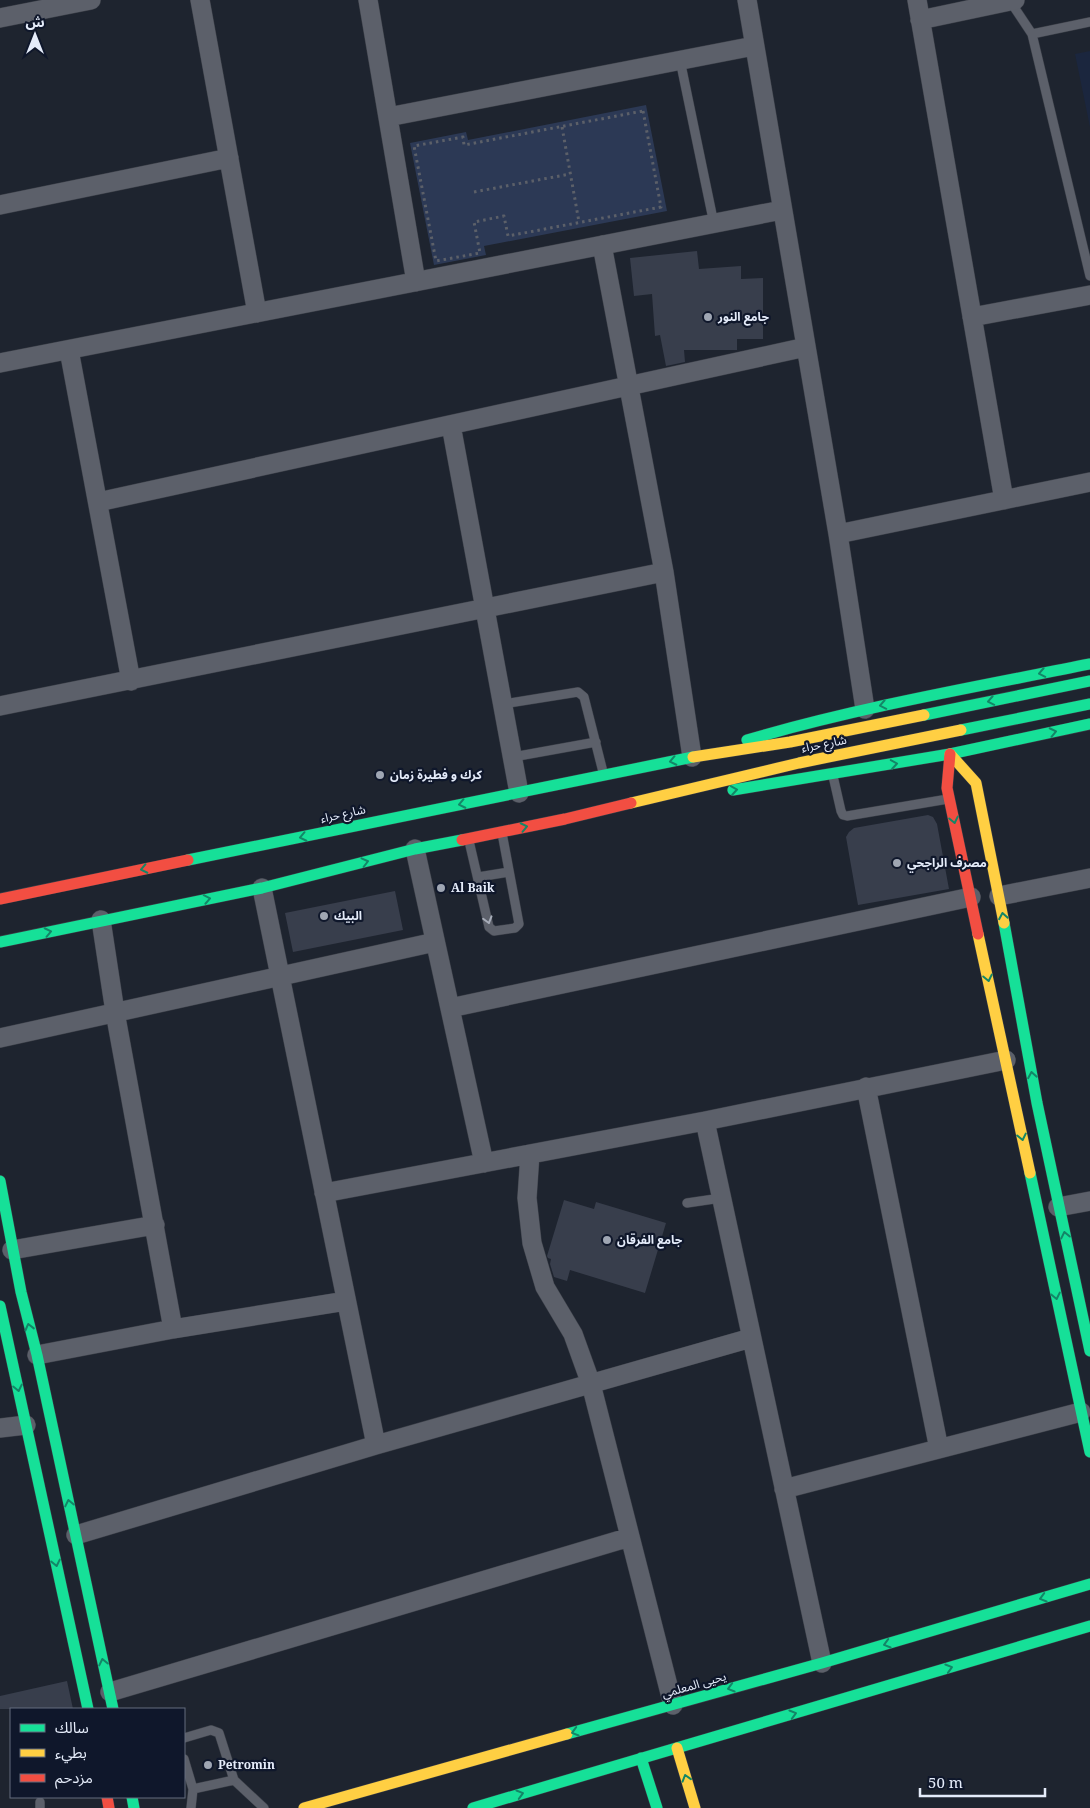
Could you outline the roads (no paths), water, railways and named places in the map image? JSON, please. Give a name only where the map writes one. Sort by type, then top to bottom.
[{"type":"street","points":[[0,18],[91,0]]},
{"type":"street","points":[[200,0],[256,313]]},
{"type":"street","points":[[368,0],[416,282]]},
{"type":"street","points":[[746,0],[838,534],[865,709]]},
{"type":"street","points":[[917,0],[1004,500]]},
{"type":"street","points":[[920,20],[1012,0]]},
{"type":"street","points":[[388,117],[754,46]]},
{"type":"street","points":[[0,205],[229,158]]},
{"type":"street","points":[[0,363],[782,210]]},
{"type":"street","points":[[602,245],[664,572],[692,757]]},
{"type":"street","points":[[972,317],[1090,295]]},
{"type":"street","points":[[98,502],[806,348]]},
{"type":"street","points":[[69,350],[131,681]]},
{"type":"street","points":[[452,425],[519,792]]},
{"type":"street","points":[[838,534],[1090,482]]},
{"type":"street","points":[[0,706],[664,572]]},
{"type":"street","name":"شارع حراء","points":[[692,757],[774,731],[865,709],[1090,664]]},
{"type":"street","name":"شارع حراء","points":[[0,898],[692,757],[790,742],[1090,681]]},
{"type":"street","name":"شارع حراء","points":[[0,942],[262,888],[415,849],[565,818],[799,763],[1090,704]]},
{"type":"street","name":"شارع حراء","points":[[565,818],[950,754],[1090,724]]},
{"type":"street","points":[[950,754],[947,788],[1090,1452]]},
{"type":"street","points":[[950,754],[976,783],[1037,1103],[1090,1351]]},
{"type":"street","points":[[415,849],[484,1163]]},
{"type":"street","points":[[999,896],[1090,878]]},
{"type":"street","points":[[262,888],[376,1445]]},
{"type":"street","points":[[450,1008],[971,897]]},
{"type":"street","points":[[101,920],[115,1012],[173,1329]]},
{"type":"street","points":[[0,1038],[435,942]]},
{"type":"street","points":[[324,1193],[705,1121],[1006,1060]]},
{"type":"street","points":[[866,1087],[939,1449]]},
{"type":"street","points":[[1016,1106],[1037,1103]]},
{"type":"street","points":[[705,1121],[822,1662]]},
{"type":"street","points":[[530,1154],[527,1198],[532,1243],[545,1287],[573,1334],[591,1384],[673,1705]]},
{"type":"street","points":[[0,1182],[21,1292],[112,1700],[630,1537]]},
{"type":"street","points":[[1058,1207],[1090,1201]]},
{"type":"street","points":[[12,1250],[155,1226]]},
{"type":"street","points":[[0,1300],[21,1292]]},
{"type":"street","points":[[36,1355],[173,1329],[346,1301]]},
{"type":"street","points":[[0,1306],[88,1708]]},
{"type":"street","points":[[76,1534],[376,1445],[751,1338]]},
{"type":"street","points":[[784,1489],[1081,1412]]},
{"type":"street","points":[[0,1428],[26,1425]]},
{"type":"street","name":"يحيى المعلمي","points":[[304,1808],[822,1662],[916,1640],[1090,1584]]},
{"type":"street","points":[[479,1807],[927,1670],[1090,1626]]},
{"type":"street","points":[[677,1748],[695,1808]]},
{"type":"street","points":[[642,1758],[657,1808]]},
{"type":"lane","points":[[1012,0],[1032,34],[1090,276]]},
{"type":"lane","points":[[1032,34],[1090,22]]},
{"type":"lane","points":[[680,60],[714,224]]},
{"type":"lane","points":[[503,704],[578,692],[584,697],[604,775]]},
{"type":"lane","points":[[513,757],[596,742]]},
{"type":"lane","points":[[832,774],[841,811],[843,815],[847,816],[950,799]]},
{"type":"lane","points":[[469,838],[489,927],[494,931],[515,928],[519,924],[501,832]]},
{"type":"lane","points":[[478,877],[509,872]]},
{"type":"lane","points":[[687,1203],[721,1198]]},
{"type":"lane","points":[[185,1738],[211,1730],[219,1733],[234,1780],[264,1808]]},
{"type":"lane","points":[[185,1762],[193,1790],[191,1808]]},
{"type":"lane","points":[[193,1790],[234,1780]]},
{"type":"place","name":"جامع النور","points":[[708,317]]},
{"type":"place","name":"كرك و فطيرة زمان","points":[[380,775]]},
{"type":"place","name":"مصرف الراجحي","points":[[897,863]]},
{"type":"place","name":"Al Baik","points":[[441,888]]},
{"type":"place","name":"البيك","points":[[324,916]]},
{"type":"place","name":"جامع الفرقان","points":[[607,1240]]},
{"type":"place","name":"Petromin","points":[[208,1765]]}]
